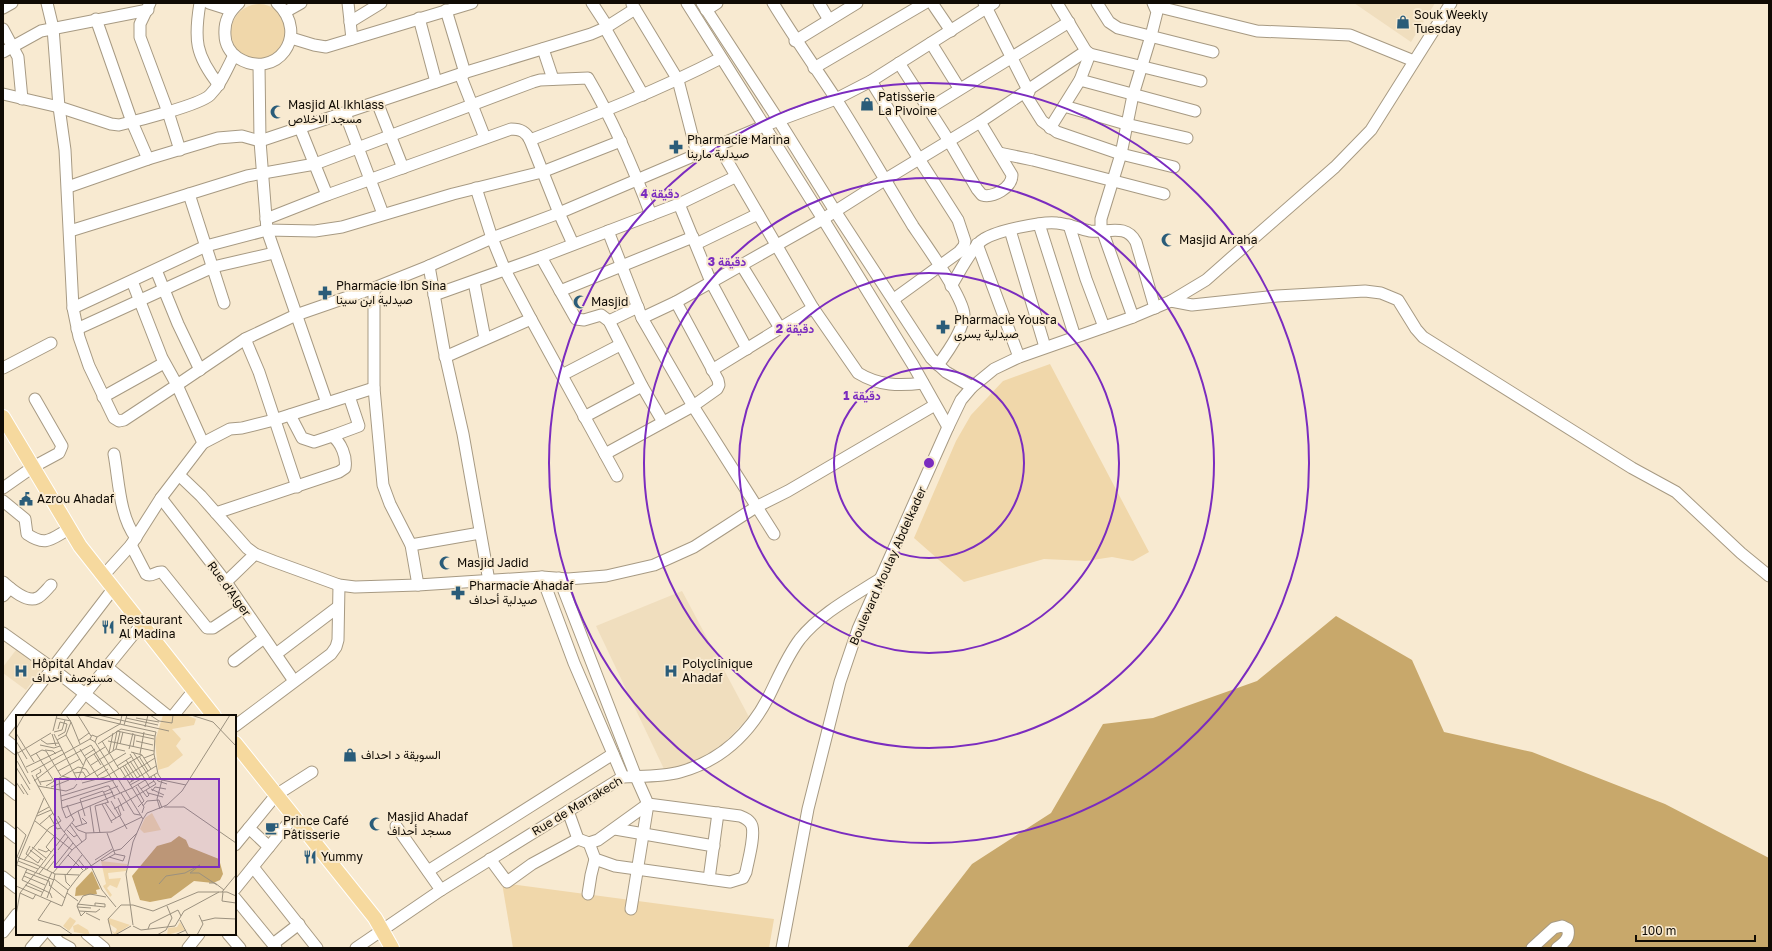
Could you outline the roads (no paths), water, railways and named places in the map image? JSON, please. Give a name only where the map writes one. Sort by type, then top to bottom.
[{"type":"main road","points":[[3,417],[80,546],[213,715]]},
{"type":"main road","points":[[236,744],[375,918],[392,948]]},
{"type":"street","points":[[47,3],[53,28],[59,107],[66,150],[73,308],[89,366],[114,418],[119,421],[122,421],[245,339],[296,315],[374,288],[429,266],[492,238],[559,213],[766,125],[836,99],[871,81],[951,31],[988,5],[1036,113],[1050,128],[1070,138],[1121,154],[1174,167]]},
{"type":"street","points":[[200,3],[196,30],[198,48],[206,67],[219,85]]},
{"type":"street","points":[[209,3],[235,6]]},
{"type":"street","points":[[235,6],[226,18],[224,33],[228,48],[234,55],[246,63],[259,65],[274,61],[285,51],[291,38],[292,28],[285,12],[277,3]]},
{"type":"street","points":[[285,12],[301,3]]},
{"type":"street","points":[[348,3],[352,39]]},
{"type":"street","points":[[350,22],[381,3]]},
{"type":"street","points":[[291,38],[326,47],[472,3]]},
{"type":"street","points":[[592,3],[643,95]]},
{"type":"street","points":[[687,3],[721,58],[766,125],[923,383],[948,427]]},
{"type":"street","points":[[717,3],[704,6],[779,121],[835,211],[938,366],[972,387]]},
{"type":"street","points":[[773,3],[796,41],[836,99],[886,178],[913,225],[940,266],[964,314],[954,341],[938,366]]},
{"type":"street","points":[[819,3],[829,20]]},
{"type":"street","points":[[796,41],[857,3]]},
{"type":"street","points":[[814,68],[925,3]]},
{"type":"street","points":[[932,3],[951,31]]},
{"type":"street","points":[[1057,3],[1088,53],[1201,81]]},
{"type":"street","points":[[1097,3],[1113,26],[1213,52]]},
{"type":"street","name":"Boulevard Moulay Abdelkader","points":[[782,948],[808,810],[840,682],[858,630],[961,400],[972,387],[994,369],[1045,347],[1133,318],[1171,301],[1206,280],[1335,168],[1371,130],[1451,3]]},
{"type":"street","points":[[1133,318],[1101,226],[1121,154],[1133,95],[1151,36],[1156,12],[1154,5]]},
{"type":"street","points":[[1154,5],[1257,31],[1350,35],[1414,61]]},
{"type":"street","points":[[3,52],[41,31],[149,6]]},
{"type":"street","points":[[149,6],[140,24],[140,36],[168,112],[180,150]]},
{"type":"street","points":[[68,187],[148,159],[228,136],[242,136],[260,141],[462,73],[591,34],[606,27],[633,6],[678,80],[697,154]]},
{"type":"street","points":[[446,10],[472,106],[485,138]]},
{"type":"street","points":[[419,18],[436,82]]},
{"type":"street","points":[[96,19],[132,122],[148,159]]},
{"type":"street","points":[[928,109],[959,88],[1069,22]]},
{"type":"street","points":[[3,29],[18,57],[22,98]]},
{"type":"street","points":[[931,43],[959,88]]},
{"type":"street","points":[[543,49],[553,79]]},
{"type":"street","points":[[1050,128],[1080,80],[1088,53]]},
{"type":"street","points":[[642,318],[676,302],[742,266],[823,219],[886,178],[1027,93],[1088,53]]},
{"type":"street","points":[[3,94],[59,107],[119,125],[168,112],[209,96],[219,85],[234,55]]},
{"type":"street","points":[[530,140],[607,111],[678,80],[721,58]]},
{"type":"street","points":[[899,63],[982,195],[990,196],[1005,188],[1012,179],[1010,171],[980,122]]},
{"type":"street","points":[[259,65],[260,141],[267,230],[327,403]]},
{"type":"street","points":[[70,231],[247,176],[263,175],[315,164],[533,82],[553,79],[588,78],[607,111],[621,141],[638,179],[651,215]]},
{"type":"street","points":[[1080,80],[1195,111]]},
{"type":"street","points":[[871,81],[958,220],[966,241],[959,252],[894,299]]},
{"type":"street","points":[[377,102],[403,168]]},
{"type":"street","points":[[1064,106],[1126,124],[1187,138]]},
{"type":"street","points":[[345,113],[383,214]]},
{"type":"street","points":[[300,128],[327,195]]},
{"type":"street","points":[[266,219],[327,195],[485,138],[511,129],[518,129],[524,132],[530,140],[573,244]]},
{"type":"street","points":[[73,308],[206,246],[267,230],[324,231],[342,227],[476,188],[542,172],[621,141]]},
{"type":"street","points":[[718,145],[813,308],[858,373],[879,383],[895,385],[923,383]]},
{"type":"street","points":[[999,153],[1033,160],[1164,194]]},
{"type":"street","points":[[434,295],[542,257],[679,204],[735,176]]},
{"type":"street","points":[[476,188],[492,238],[506,270],[531,319],[617,476]]},
{"type":"street","points":[[189,194],[224,303]]},
{"type":"street","points":[[679,204],[711,282],[747,348]]},
{"type":"street","points":[[560,291],[622,266],[695,240],[758,214]]},
{"type":"street","points":[[951,286],[977,244],[990,235],[1050,222],[1069,225],[1089,231],[1101,226],[1124,230],[1133,236],[1155,308]]},
{"type":"street","points":[[1039,224],[1075,337]]},
{"type":"street","points":[[1069,225],[1104,327]]},
{"type":"street","points":[[1010,230],[1045,347]]},
{"type":"street","points":[[608,231],[642,318],[693,406],[774,534]]},
{"type":"street","points":[[977,244],[1019,357]]},
{"type":"street","points":[[78,328],[213,267],[274,253]]},
{"type":"street","points":[[542,257],[576,318],[584,320],[601,315],[609,321],[620,345],[663,422]]},
{"type":"street","points":[[429,266],[445,357],[463,434],[489,580]]},
{"type":"street","points":[[742,266],[780,328]]},
{"type":"street","points":[[156,270],[178,324],[200,370]]},
{"type":"street","points":[[132,281],[164,363],[177,385],[203,443]]},
{"type":"street","points":[[474,282],[485,339]]},
{"type":"street","points":[[374,288],[374,388],[383,485],[390,504],[411,545],[418,585]]},
{"type":"street","points":[[1171,301],[1192,305],[1277,296],[1365,291],[1391,296],[1398,300],[1416,329],[1423,337],[1632,468],[1676,492],[1741,553],[1769,576]]},
{"type":"street","points":[[605,454],[693,406],[717,389],[719,385],[718,380],[676,302]]},
{"type":"street","points":[[609,321],[638,307]]},
{"type":"street","points":[[712,370],[813,308]]},
{"type":"street","points":[[445,357],[531,319]]},
{"type":"street","points":[[245,339],[259,372],[297,487]]},
{"type":"street","points":[[3,368],[51,343]]},
{"type":"street","points":[[562,376],[620,345]]},
{"type":"street","points":[[103,397],[164,363]]},
{"type":"street","points":[[584,417],[642,386]]},
{"type":"street","points":[[103,576],[134,541],[161,498],[203,443],[230,429],[242,428],[274,420],[374,388]]},
{"type":"street","points":[[290,415],[302,438],[314,442],[359,426],[349,396]]},
{"type":"street","points":[[3,488],[33,467],[59,453],[62,446],[35,399]]},
{"type":"street","points":[[179,475],[247,548],[255,554],[339,585],[355,587],[418,585],[542,577],[559,578],[606,576],[654,565],[694,547],[756,507],[935,405]]},
{"type":"street","points":[[216,513],[339,472],[345,468],[346,464],[340,444],[332,436]]},
{"type":"street","points":[[114,454],[125,516],[146,574],[151,575],[162,572],[207,628],[213,628],[243,608]]},
{"type":"street","name":"Rue d'Alger","points":[[161,498],[226,582],[294,681]]},
{"type":"street","points":[[3,501],[25,519],[27,534],[36,540],[47,541],[69,528]]},
{"type":"street","points":[[411,545],[480,533]]},
{"type":"street","points":[[226,582],[255,554]]},
{"type":"street","points":[[542,577],[574,663],[623,777]]},
{"type":"street","points":[[559,578],[636,777],[648,804],[631,908]]},
{"type":"street","name":"Rue de Marrakech","points":[[356,948],[441,890],[623,777],[680,772],[702,764],[738,741],[754,722],[800,640],[816,622],[881,579]]},
{"type":"street","points":[[5,589],[33,600],[38,598],[51,585]]},
{"type":"street","points":[[236,725],[330,654],[336,647],[338,640],[339,585]]},
{"type":"street","points":[[3,733],[7,719],[52,668],[113,589]]},
{"type":"street","points":[[276,654],[338,607]]},
{"type":"street","points":[[68,715],[141,625]]},
{"type":"street","points":[[3,633],[52,668],[112,715]]},
{"type":"street","points":[[234,661],[264,638]]},
{"type":"street","points":[[107,667],[167,715]]},
{"type":"street","points":[[174,715],[194,690]]},
{"type":"street","points":[[3,738],[16,748]]},
{"type":"street","points":[[428,871],[613,754]]},
{"type":"street","points":[[236,844],[276,795],[312,772]]},
{"type":"street","points":[[490,859],[507,882],[532,864],[578,839],[589,843],[598,840],[648,804],[740,816],[748,820],[752,825],[746,872],[743,878],[730,882],[615,866],[595,859]]},
{"type":"street","points":[[568,811],[578,839]]},
{"type":"street","points":[[709,880],[718,813]]},
{"type":"street","points":[[236,888],[294,816]]},
{"type":"street","points":[[396,826],[441,890]]},
{"type":"street","points":[[3,827],[16,837]]},
{"type":"street","points":[[249,828],[269,847]]},
{"type":"street","points":[[615,829],[714,846]]},
{"type":"street","points":[[588,894],[595,859],[589,843]]},
{"type":"street","points":[[253,867],[317,948]]},
{"type":"street","points":[[3,877],[16,887]]},
{"type":"street","points":[[236,899],[274,946],[299,924]]},
{"type":"street","points":[[3,932],[16,915]]},
{"type":"street","points":[[1532,948],[1554,928],[1562,926],[1568,929],[1569,933],[1568,938],[1558,948]]},
{"type":"street","points":[[31,948],[42,935]]},
{"type":"street","points":[[53,935],[59,942],[70,948]]},
{"type":"street","points":[[88,935],[104,948]]},
{"type":"street","points":[[188,948],[198,935]]},
{"type":"street","points":[[229,935],[240,948]]},
{"type":"place","name":"Souk Weekly Tuesday","points":[[1403,22]]},
{"type":"place","name":"Patisserie La Pivoine","points":[[867,104]]},
{"type":"place","name":"Masjid Al Ikhlass مسجد الاخلاص","points":[[277,112]]},
{"type":"place","name":"Pharmacie Marina صيدلية مارينا","points":[[676,147]]},
{"type":"place","name":"Masjid Arraha","points":[[1168,240]]},
{"type":"place","name":"Pharmacie Ibn Sina صيدلية ابن سينا","points":[[325,293]]},
{"type":"place","name":"Masjid","points":[[580,302]]},
{"type":"place","name":"Pharmacie Yousra صيدلية يسرى","points":[[943,327]]},
{"type":"place","name":"Azrou Ahadaf","points":[[26,499]]},
{"type":"place","name":"Masjid Jadid","points":[[446,563]]},
{"type":"place","name":"Pharmacie Ahadaf صيدلية أحداف","points":[[458,593]]},
{"type":"place","name":"Restaurant Al Madina","points":[[108,627]]},
{"type":"place","name":"Hôpital Ahdav مستوصف أحداف","points":[[21,671]]},
{"type":"place","name":"Polyclinique Ahadaf","points":[[671,671]]},
{"type":"place","name":"السويقة د احداف","points":[[350,755]]},
{"type":"place","name":"Masjid Ahadaf مسجد أحداف","points":[[376,824]]},
{"type":"place","name":"Prince Café Pâtisserie","points":[[272,828]]},
{"type":"place","name":"Yummy","points":[[310,857]]}]
